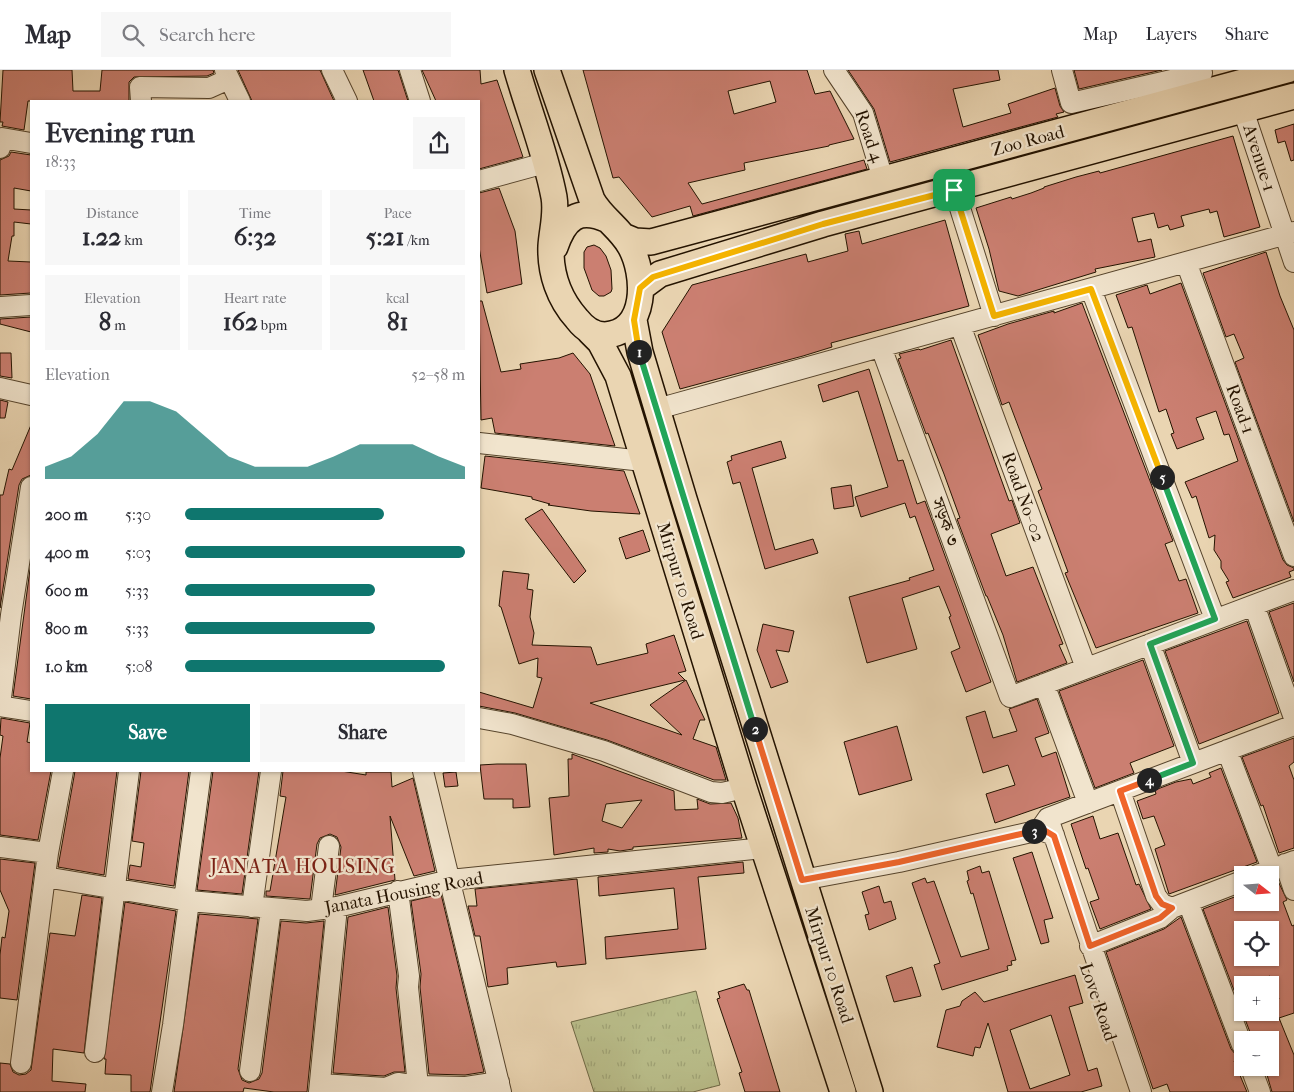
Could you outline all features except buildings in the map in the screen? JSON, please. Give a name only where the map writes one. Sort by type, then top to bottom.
[{"type":"main road","points":[[517,70],[554,198],[552,261],[556,286],[562,300],[572,314],[590,332],[603,335],[614,334],[624,330],[634,320],[640,288],[637,263],[586,188],[547,70]]},
{"type":"main road","name":"Zoo Road","points":[[610,222],[635,241],[651,242],[883,179],[1230,78],[1287,70]]},
{"type":"main road","points":[[1230,78],[1243,110]]},
{"type":"main road","name":"Zoo Road","points":[[640,288],[660,274],[823,224],[954,190],[1294,96]]},
{"type":"main road","points":[[552,261],[559,236],[572,218],[588,215],[610,222]]},
{"type":"main road","name":"Mirpur 10 Road","points":[[634,320],[640,352],[657,409],[802,880],[870,1092]]},
{"type":"main road","name":"Mirpur 10 Road","points":[[590,332],[603,348],[618,376],[744,788],[843,1092]]},
{"type":"street","points":[[332,70],[347,100]]},
{"type":"street","points":[[410,70],[420,100]]},
{"type":"street","name":"Road 4","points":[[834,70],[863,112],[883,179]]},
{"type":"street","points":[[1062,70],[1071,102],[1202,73],[1201,70]]},
{"type":"street","points":[[141,100],[140,88],[209,88],[227,75],[240,100]]},
{"type":"street","name":"Avenue-1","points":[[1243,110],[1289,234],[1294,262]]},
{"type":"street","points":[[0,148],[2,138],[30,143]]},
{"type":"street","points":[[480,181],[545,163]]},
{"type":"street","points":[[954,190],[994,316]]},
{"type":"street","points":[[657,409],[1289,234]]},
{"type":"street","name":"Road-1","points":[[1186,262],[1294,556]]},
{"type":"street","points":[[1091,289],[1215,619]]},
{"type":"street","points":[[0,307],[30,305]]},
{"type":"street","name":"Road No- 02","points":[[960,325],[1086,668]]},
{"type":"street","name":"সড়ক ৩","points":[[881,347],[1010,697],[1044,684]]},
{"type":"street","points":[[0,388],[30,395]]},
{"type":"street","points":[[480,443],[643,461]]},
{"type":"street","points":[[30,494],[0,706],[30,711]]},
{"type":"street","points":[[0,570],[20,564]]},
{"type":"street","points":[[1088,803],[1044,684],[1294,590]]},
{"type":"street","points":[[1254,605],[1294,718]]},
{"type":"street","points":[[1150,644],[1193,763]]},
{"type":"street","points":[[480,718],[512,724],[604,752],[711,792],[744,788]]},
{"type":"street","points":[[802,880],[899,862],[1048,828],[1088,803],[1294,725]]},
{"type":"street","points":[[1227,750],[1277,866]]},
{"type":"street","points":[[21,1063],[44,877],[63,772]]},
{"type":"street","points":[[95,1052],[129,772]]},
{"type":"street","points":[[162,1092],[173,1025],[201,772]]},
{"type":"street","points":[[250,1070],[271,772]]},
{"type":"street","points":[[329,846],[329,908],[320,1088],[386,1088],[398,1083],[418,1086],[500,1087],[423,772]]},
{"type":"street","points":[[1120,791],[1156,896],[1162,904],[1180,905]]},
{"type":"street","name":"Love Road","points":[[1048,828],[1141,1092]]},
{"type":"street","name":"Love Road","points":[[1048,828],[1128,1092]]},
{"type":"street","points":[[0,847],[48,853]]},
{"type":"street","name":"Janata Housing Road","points":[[44,877],[186,900],[306,911],[329,908],[398,890],[450,880],[764,848]]},
{"type":"street","points":[[1279,870],[1294,890]]},
{"type":"street","points":[[1090,946],[1160,918],[1180,905],[1234,884]]},
{"type":"street","points":[[398,890],[409,976],[408,986],[418,1086]]},
{"type":"street","points":[[1180,905],[1236,1031]]},
{"type":"street","points":[[1254,1076],[1260,1092]]},
{"type":"green space","points":[[696,991],[720,1085],[693,1092],[594,1092],[571,1022]]},
{"type":"district","name":"JANATA HOUSING","points":[[303,866]]},
{"type":"route","points":[[954,190],[994,316],[1091,289],[1215,619],[1150,644],[1193,763],[1120,791],[1156,896],[1162,904],[1172,908],[1160,918],[1090,946],[1054,836],[1044,830],[899,862],[802,880],[636,338],[634,320],[638,310],[640,288],[653,277],[823,224],[954,190]]}]
